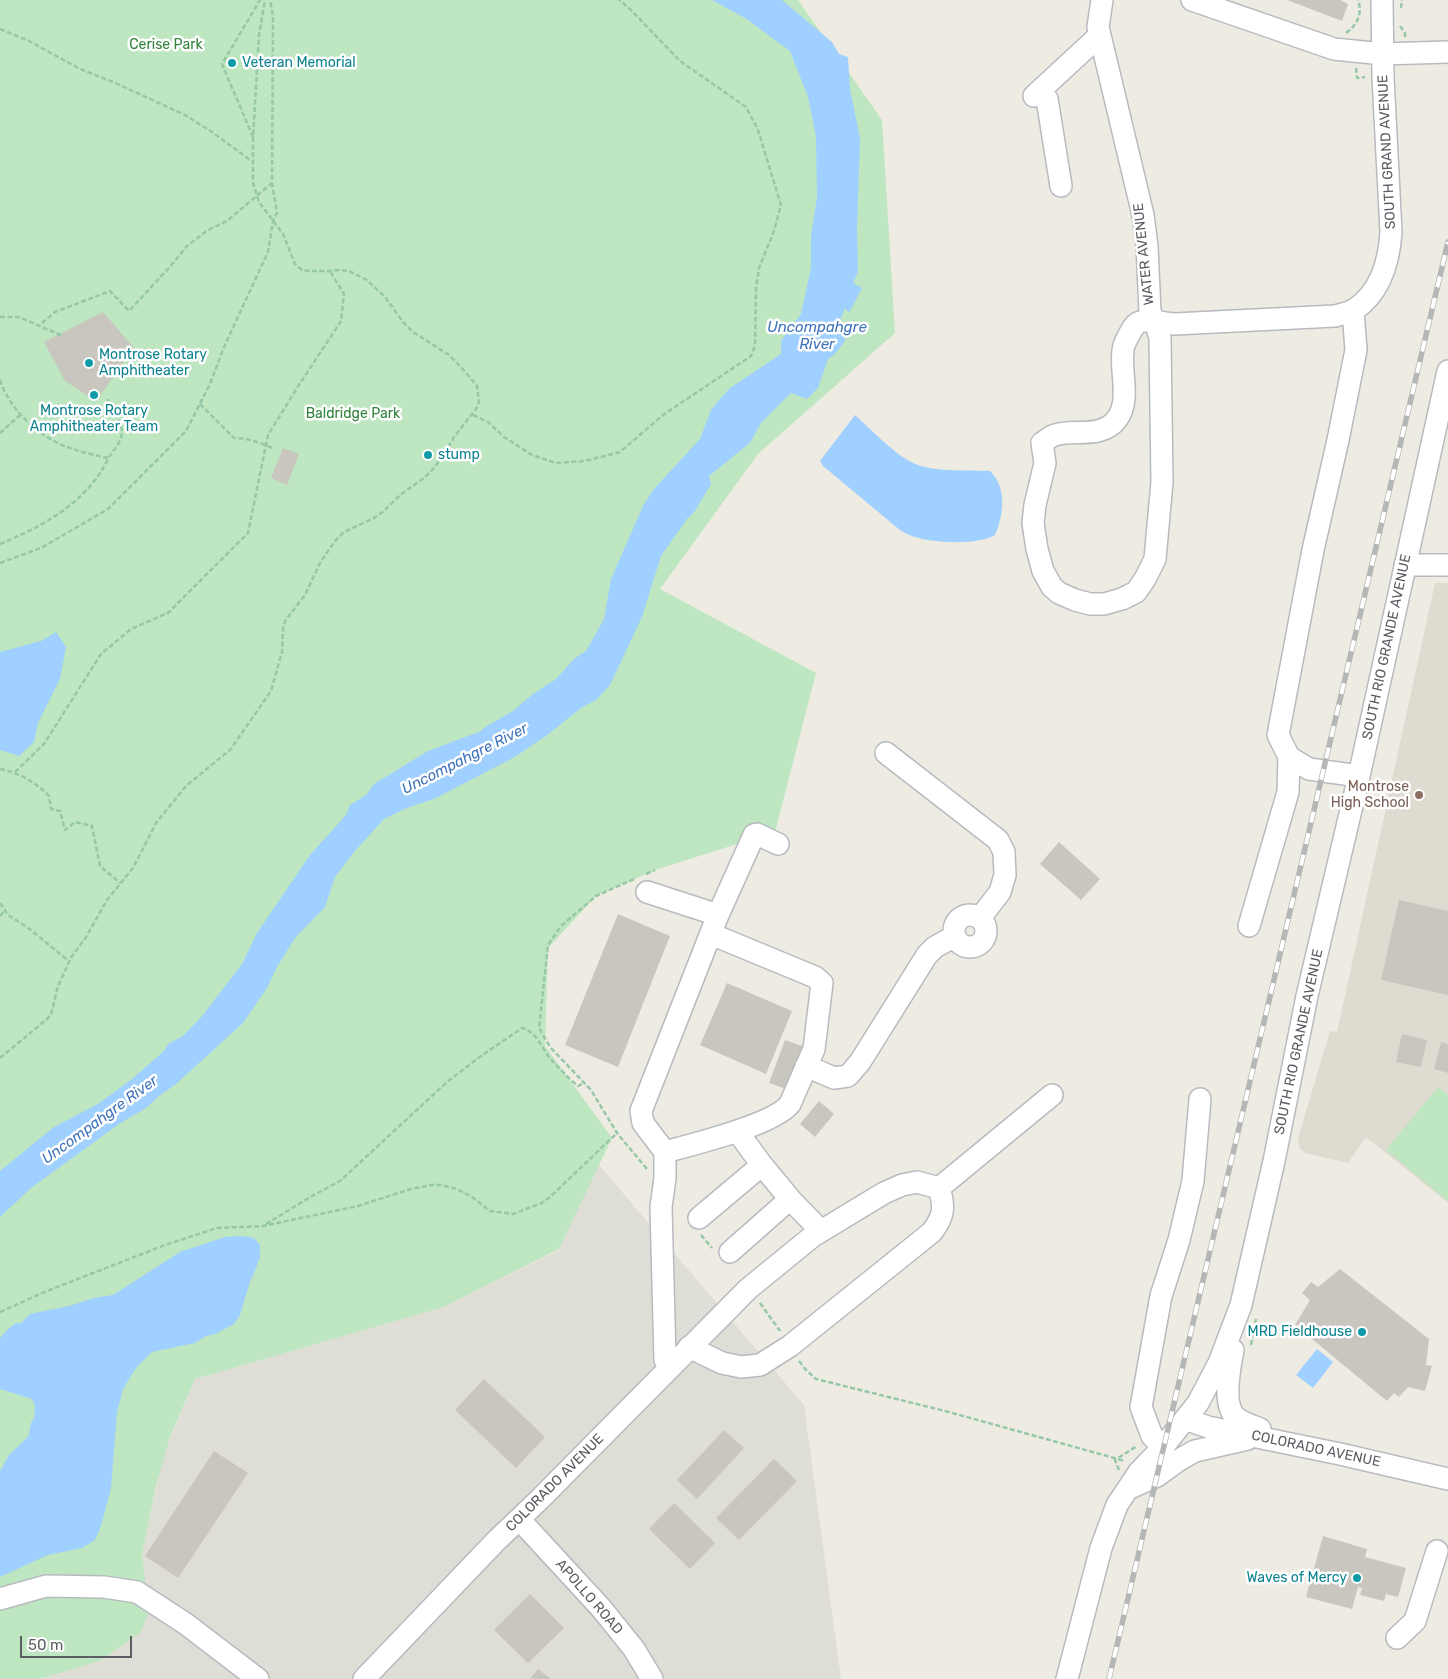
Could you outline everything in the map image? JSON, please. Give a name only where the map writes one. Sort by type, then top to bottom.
[{"type":"street","name":"WATER AVENUE","points":[[1102,0],[1098,27],[1142,215],[1147,246],[1150,312],[1156,321],[1160,338],[1162,482],[1155,559],[1145,579],[1136,592],[1122,599],[1104,604],[1090,604],[1059,593],[1052,587],[1043,571],[1033,523],[1035,505],[1045,463],[1042,443],[1054,435],[1092,432],[1107,428],[1116,420],[1122,410],[1124,392],[1123,350],[1125,342],[1131,330],[1140,322],[1156,321]]},
{"type":"street","points":[[1192,0],[1334,49],[1382,54],[1448,52]]},
{"type":"street","name":"SOUTH GRAND AVENUE","points":[[1360,304],[1379,283],[1386,270],[1390,251],[1391,232],[1382,54],[1382,0]]},
{"type":"street","points":[[1061,186],[1047,100],[1037,94],[1100,35]]},
{"type":"street","points":[[1156,321],[1174,324],[1336,316],[1360,304]]},
{"type":"street","points":[[1249,926],[1288,792],[1289,757],[1278,735],[1313,550],[1356,350],[1360,304]]},
{"type":"street","name":"SOUTH RIO GRANDE AVENUE","points":[[1067,1679],[1101,1548],[1117,1506],[1146,1464],[1163,1447],[1198,1403],[1219,1363],[1241,1305],[1405,565],[1440,437],[1448,371]]},
{"type":"street","points":[[1405,565],[1448,565]]},
{"type":"street","points":[[806,1066],[834,1078],[848,1076],[860,1062],[926,955],[935,947],[955,936],[961,944],[966,946],[976,945],[981,942],[986,933],[984,922],[980,918],[1000,892],[1005,875],[1004,852],[998,840],[886,753]]},
{"type":"street","points":[[1289,757],[1309,769],[1359,776]]},
{"type":"street","points":[[670,1368],[665,1360],[661,1207],[665,1152],[642,1122],[641,1110],[715,924],[754,835],[757,834],[778,844]]},
{"type":"street","points":[[647,892],[715,924],[815,977],[822,983],[814,1048],[790,1104],[784,1112],[737,1131],[665,1152]]},
{"type":"street","points":[[689,1347],[722,1363],[741,1367],[760,1365],[790,1346],[932,1232],[940,1222],[943,1209],[943,1199],[939,1188],[1052,1095]]},
{"type":"street","points":[[1163,1447],[1152,1436],[1141,1407],[1161,1296],[1179,1240],[1193,1181],[1200,1099]]},
{"type":"street","points":[[737,1131],[790,1199],[822,1231]]},
{"type":"street","points":[[699,1224],[762,1165]]},
{"type":"street","name":"COLORADO AVENUE","points":[[364,1679],[496,1541],[748,1289],[813,1236],[884,1193],[902,1185],[917,1182],[939,1188]]},
{"type":"street","points":[[723,1252],[790,1199]]},
{"type":"street","points":[[1241,1305],[1229,1371],[1228,1392],[1231,1410],[1236,1419],[1292,1444]]},
{"type":"street","name":"COLORADO AVENUE","points":[[1185,1419],[1208,1427],[1258,1436],[1448,1480]]},
{"type":"street","points":[[1128,1489],[1157,1476],[1179,1460],[1195,1452],[1258,1436]]},
{"type":"street","name":"APOLLO ROAD","points":[[519,1519],[601,1608],[634,1649],[652,1679]]},
{"type":"street","points":[[1397,1638],[1415,1621],[1437,1551]]},
{"type":"street","points":[[0,1599],[46,1586],[104,1587],[137,1592],[186,1624],[258,1679]]},
{"type":"path","points":[[253,138],[222,64],[260,0]]},
{"type":"path","points":[[0,1058],[51,1014],[58,986],[70,962],[107,900],[133,868],[156,822],[186,786],[230,750],[267,698],[274,683],[282,652],[285,621],[305,595],[321,561],[336,540],[344,532],[374,518],[384,511],[400,495],[424,478],[434,468],[454,437],[473,415],[479,402],[477,386],[454,359],[413,332],[403,322],[385,297],[367,280],[349,271],[309,271],[302,270],[295,264],[283,234],[265,212],[256,196],[253,183],[253,138],[259,34],[265,0]]},
{"type":"path","points":[[0,563],[41,548],[108,509],[186,431],[210,384],[224,347],[268,252],[273,221],[277,213],[272,183],[273,16],[270,0]]},
{"type":"path","points":[[473,415],[488,422],[504,437],[532,454],[556,463],[585,461],[620,452],[663,415],[751,356],[755,346],[756,288],[760,268],[782,205],[758,130],[746,107],[680,61],[619,0]]},
{"type":"path","points":[[1340,34],[1345,33],[1356,25],[1360,7],[1358,0]]},
{"type":"path","points":[[0,29],[29,41],[80,69],[185,115],[253,162]]},
{"type":"path","points":[[42,323],[55,312],[110,291],[129,311],[168,269],[186,246],[208,230],[227,221],[272,183]]},
{"type":"path","points":[[15,772],[44,744],[101,654],[131,629],[168,613],[248,533],[268,435],[296,388],[341,320],[344,294],[330,271]]},
{"type":"path","points":[[0,317],[19,317],[63,336]]},
{"type":"path","points":[[0,380],[4,392],[20,415],[43,435],[66,447],[108,458]]},
{"type":"path","points":[[0,544],[28,532],[71,504],[96,479],[116,447],[122,432],[117,416],[107,398]]},
{"type":"path","points":[[200,404],[234,438],[243,438],[274,449]]},
{"type":"path","points":[[0,433],[20,415]]},
{"type":"path","points":[[0,769],[15,772],[36,784],[49,796],[51,809],[60,812],[65,830],[74,822],[92,826],[100,866],[120,883]]},
{"type":"path","points":[[655,870],[596,896],[561,926],[548,944],[539,1028],[550,1047],[584,1083],[598,1101],[617,1133],[663,1190]]},
{"type":"path","points":[[0,903],[5,910],[70,962]]},
{"type":"path","points":[[0,916],[5,910]]},
{"type":"path","points":[[263,1226],[340,1181],[447,1082],[522,1028],[536,1037],[548,1055],[572,1081],[578,1086],[584,1083]]},
{"type":"path","points":[[0,1312],[80,1278],[206,1231],[227,1226],[263,1226],[358,1206],[416,1188],[441,1185],[457,1189],[490,1210],[513,1214],[542,1203],[617,1133]]},
{"type":"path","points":[[699,1224],[723,1252]]},
{"type":"path","points":[[748,1289],[769,1314],[806,1370],[816,1379],[949,1412],[1115,1460],[1146,1464]]},
{"type":"shaded area","name":"Montrose High School","points":[[1435,583],[1448,583],[1448,1203],[1366,1137],[1348,1163],[1305,1153],[1300,1149],[1298,1138],[1330,1031],[1337,1032]]},
{"type":"shaded area","points":[[598,1164],[804,1405],[841,1679],[40,1679],[100,1661],[149,1612],[142,1555],[163,1455],[195,1379],[444,1307],[559,1250]]},
{"type":"green space","name":"Baldridge Park","points":[[0,0],[798,0],[882,120],[895,333],[758,454],[660,589],[816,673],[775,832],[655,870],[596,896],[548,948],[545,1046],[612,1138],[559,1249],[444,1307],[195,1379],[170,1437],[156,1486],[142,1555],[149,1612],[140,1633],[100,1661],[40,1679],[0,1679]]},
{"type":"green space","points":[[1438,1087],[1448,1095],[1448,1201],[1386,1150]]},
{"type":"water","name":"Uncompahgre River","points":[[712,0],[782,0],[832,42],[839,54],[848,57],[850,89],[860,138],[857,230],[858,272],[853,283],[862,288],[849,313],[845,308],[839,323],[843,322],[845,341],[834,355],[828,359],[818,388],[807,399],[791,393],[761,423],[750,443],[709,476],[711,484],[695,511],[687,519],[661,556],[642,617],[610,685],[596,700],[581,708],[546,736],[513,758],[436,798],[407,808],[384,819],[354,852],[335,877],[325,907],[295,938],[277,967],[267,988],[243,1023],[176,1084],[146,1108],[119,1124],[31,1188],[0,1217],[0,1171],[54,1127],[98,1104],[132,1079],[164,1051],[168,1044],[183,1036],[202,1016],[242,964],[257,933],[310,855],[346,815],[350,805],[366,795],[374,784],[428,751],[481,731],[513,711],[533,694],[556,679],[575,658],[586,651],[604,619],[611,579],[643,506],[653,490],[700,439],[711,410],[730,388],[781,354],[781,341],[801,314],[811,268],[811,236],[817,197],[816,136],[808,97],[790,51],[745,18]]},
{"type":"water","points":[[855,415],[890,447],[913,463],[930,468],[990,471],[999,485],[1002,502],[1002,510],[995,535],[977,541],[952,542],[928,540],[909,535],[895,526],[823,466],[820,461]]},
{"type":"water","points":[[56,632],[66,647],[60,679],[38,723],[34,742],[19,756],[0,750],[0,652],[41,641]]},
{"type":"water","points":[[240,1236],[255,1239],[260,1245],[260,1258],[240,1315],[234,1324],[195,1343],[152,1352],[136,1368],[123,1389],[117,1412],[111,1488],[101,1526],[95,1540],[82,1548],[48,1555],[0,1577],[0,1471],[9,1455],[28,1437],[34,1418],[35,1406],[32,1399],[0,1389],[0,1338],[8,1329],[16,1323],[21,1323],[30,1314],[113,1295],[180,1252],[225,1237]]},
{"type":"water","points":[[1317,1349],[1333,1362],[1313,1388],[1296,1375]]},
{"type":"building","points":[[1287,0],[1340,0],[1348,4],[1342,21]]},
{"type":"building","name":"Montrose Rotary Amphitheater","points":[[103,312],[134,348],[96,401],[65,381],[44,342]]},
{"type":"building","points":[[283,448],[299,454],[287,485],[271,478]]},
{"type":"building","points":[[1059,842],[1100,879],[1081,900],[1040,864]]},
{"type":"building","points":[[1399,900],[1448,911],[1448,995],[1381,980]]},
{"type":"building","points":[[618,914],[670,936],[618,1067],[565,1045]]},
{"type":"building","points":[[727,983],[792,1011],[766,1074],[700,1045]]},
{"type":"building","points":[[1402,1034],[1427,1040],[1421,1067],[1396,1062]]},
{"type":"building","points":[[785,1040],[805,1047],[789,1090],[769,1083]]},
{"type":"building","points":[[1441,1042],[1448,1044],[1448,1073],[1434,1069]]},
{"type":"building","points":[[819,1101],[834,1114],[815,1137],[800,1124]]},
{"type":"building","name":"MRD Fieldhouse","points":[[1340,1269],[1429,1339],[1426,1365],[1432,1366],[1425,1391],[1408,1387],[1399,1397],[1394,1393],[1387,1401],[1295,1325],[1310,1300],[1302,1293],[1311,1282],[1318,1287]]},
{"type":"building","points":[[484,1379],[545,1437],[516,1468],[455,1410]]},
{"type":"building","points":[[724,1430],[744,1448],[697,1499],[677,1480]]},
{"type":"building","points":[[214,1451],[248,1473],[178,1578],[145,1556]]},
{"type":"building","points":[[774,1459],[797,1481],[739,1540],[716,1518]]},
{"type":"building","points":[[674,1503],[715,1543],[690,1569],[649,1529]]},
{"type":"building","name":"Waves of Mercy","points":[[1323,1536],[1367,1549],[1365,1557],[1406,1568],[1398,1597],[1386,1594],[1384,1601],[1360,1595],[1362,1588],[1358,1587],[1352,1609],[1306,1597]]},
{"type":"building","points":[[530,1594],[564,1628],[528,1663],[494,1630]]},
{"type":"building","points":[[538,1669],[551,1679],[530,1679]]},
{"type":"railway","points":[[1109,1679],[1448,242]]},
{"type":"place","name":"Veteran Memorial","points":[[232,63]]},
{"type":"place","name":"Montrose Rotary Amphitheater","points":[[89,363]]},
{"type":"place","name":"Montrose Rotary Amphitheater Team","points":[[94,395]]},
{"type":"place","name":"stump","points":[[428,455]]},
{"type":"place","name":"Montrose High School","points":[[1419,795]]},
{"type":"place","name":"MRD Fieldhouse","points":[[1362,1332]]},
{"type":"place","name":"Waves of Mercy","points":[[1357,1578]]},
{"type":"park label","name":"Cerise Park","points":[[166,45]]}]
